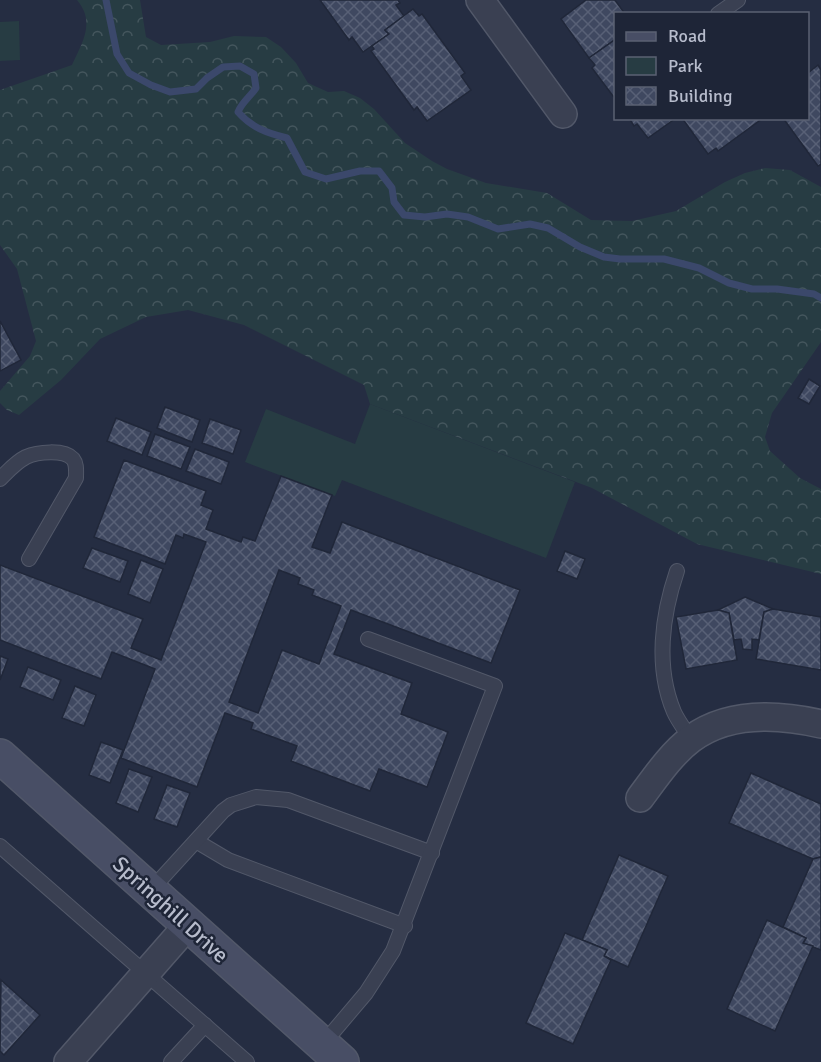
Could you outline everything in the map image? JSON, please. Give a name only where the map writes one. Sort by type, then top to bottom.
[{"type":"street","points":[[480,0],[563,114]]},
{"type":"street","points":[[640,798],[664,767],[691,739],[717,726],[751,717],[793,718],[821,724]]},
{"type":"street","name":"Springhill Drive","points":[[0,756],[332,1053]]},
{"type":"street","points":[[68,1062],[188,925]]},
{"type":"lane","points":[[721,12],[738,0]]},
{"type":"lane","points":[[0,479],[18,462],[38,453],[54,452],[68,455],[76,466],[75,478],[29,559]]},
{"type":"lane","points":[[677,571],[663,626],[663,664],[673,711],[691,739]]},
{"type":"lane","points":[[332,1053],[393,951],[405,926],[495,686],[368,639]]},
{"type":"lane","points":[[150,891],[223,811],[231,805],[256,797],[288,800],[432,853]]},
{"type":"lane","points":[[196,841],[228,860],[405,926]]},
{"type":"lane","points":[[0,846],[247,1062]]},
{"type":"lane","points":[[171,1062],[205,1025]]},
{"type":"green space","points":[[77,0],[140,0],[146,37],[161,45],[210,42],[234,36],[266,37],[281,47],[296,63],[308,83],[328,92],[344,91],[360,98],[374,109],[405,143],[432,161],[486,183],[547,193],[591,220],[632,221],[676,211],[725,182],[745,173],[765,168],[790,170],[821,187],[821,342],[772,413],[765,437],[770,451],[800,478],[821,489],[821,574],[697,544],[592,488],[370,404],[364,385],[244,325],[188,310],[146,317],[100,339],[61,380],[19,415],[7,410],[0,403],[0,391],[30,356],[36,341],[17,269],[0,245],[0,90],[72,65],[83,41],[86,24],[83,8]]},
{"type":"green space","points":[[19,21],[20,60],[0,61],[0,22]]},
{"type":"green space","points":[[370,404],[575,482],[546,558],[342,480],[335,496],[245,462],[266,409],[355,444]]},
{"type":"building","points":[[320,0],[398,0],[400,3],[396,5],[404,16],[385,30],[389,34],[363,52],[352,37],[349,40]]},
{"type":"building","points":[[586,0],[615,0],[624,12],[614,12],[614,40],[589,58],[561,19]]},
{"type":"building","points":[[413,9],[419,16],[422,14],[465,73],[461,76],[471,90],[427,121],[417,107],[414,110],[371,51],[374,49],[372,46],[389,34],[385,30]]},
{"type":"building","points":[[614,40],[614,97],[592,68],[595,65],[589,58]]},
{"type":"building","points":[[818,65],[821,70],[821,164],[818,166],[784,120],[809,120],[809,72]]},
{"type":"building","points":[[630,120],[673,120],[648,138],[637,124],[634,126]]},
{"type":"building","points":[[683,120],[760,120],[718,151],[716,148],[708,154]]},
{"type":"building","points":[[0,321],[21,360],[0,371]]},
{"type":"building","points":[[809,379],[820,386],[809,404],[798,398]]},
{"type":"building","points":[[165,407],[200,420],[192,442],[157,428]]},
{"type":"building","points":[[116,418],[151,432],[142,455],[107,441]]},
{"type":"building","points":[[210,419],[241,430],[233,454],[202,443]]},
{"type":"building","points":[[155,434],[190,447],[181,469],[147,456]]},
{"type":"building","points":[[195,449],[229,462],[221,484],[186,471]]},
{"type":"building","points":[[124,460],[206,491],[201,505],[213,510],[206,529],[241,542],[243,537],[255,541],[281,476],[332,495],[312,547],[330,553],[342,522],[520,590],[491,663],[351,610],[334,654],[412,683],[401,714],[448,732],[427,787],[379,769],[370,791],[291,761],[297,746],[251,729],[253,723],[225,713],[197,787],[121,758],[155,669],[112,652],[101,679],[0,640],[0,565],[143,619],[131,648],[161,660],[206,542],[184,534],[183,538],[176,535],[165,564],[94,537]],"holes":[[[279,570],[300,578],[298,584],[314,590],[312,595],[341,606],[319,664],[282,650],[258,713],[229,702]]]},
{"type":"building","points":[[92,548],[128,561],[120,582],[83,568]]},
{"type":"building","points":[[565,551],[585,559],[577,579],[557,571]]},
{"type":"building","points":[[141,560],[163,569],[150,603],[128,594]]},
{"type":"building","points":[[745,597],[773,609],[764,612],[759,640],[752,639],[752,650],[743,649],[741,639],[734,640],[729,613],[718,610]]},
{"type":"building","points":[[773,609],[821,617],[821,670],[756,659],[764,612]]},
{"type":"building","points":[[718,610],[729,613],[737,660],[686,669],[676,617]]},
{"type":"building","points":[[0,656],[8,659],[0,680]]},
{"type":"building","points":[[28,667],[61,680],[53,700],[20,687]]},
{"type":"building","points":[[75,686],[96,695],[84,726],[62,718]]},
{"type":"building","points":[[101,742],[123,750],[110,783],[89,775]]},
{"type":"building","points":[[129,769],[152,777],[138,812],[116,803]]},
{"type":"building","points":[[751,773],[821,804],[821,857],[813,859],[729,823]]},
{"type":"building","points":[[167,785],[190,793],[177,827],[154,819]]},
{"type":"building","points":[[619,855],[668,876],[628,967],[604,956],[607,950],[582,940]]},
{"type":"building","points":[[821,857],[821,950],[803,943],[806,938],[783,927],[813,859]]},
{"type":"building","points":[[767,920],[806,938],[803,943],[813,946],[775,1031],[727,1009]]},
{"type":"building","points":[[565,933],[607,950],[604,956],[611,960],[573,1044],[526,1023]]},
{"type":"building","points":[[1,980],[40,1015],[4,1055],[0,1051]]},
{"type":"waterway","points":[[106,0],[117,54],[129,73],[170,92],[196,89],[223,67],[240,66],[254,74],[256,88],[238,112],[243,118],[260,129],[287,138],[305,172],[326,179],[360,171],[379,171],[392,188],[394,202],[404,215],[425,217],[447,214],[468,217],[498,229],[530,224],[548,228],[580,247],[604,257],[664,259],[699,268],[729,283],[752,289],[777,289],[814,294],[821,298]]}]
